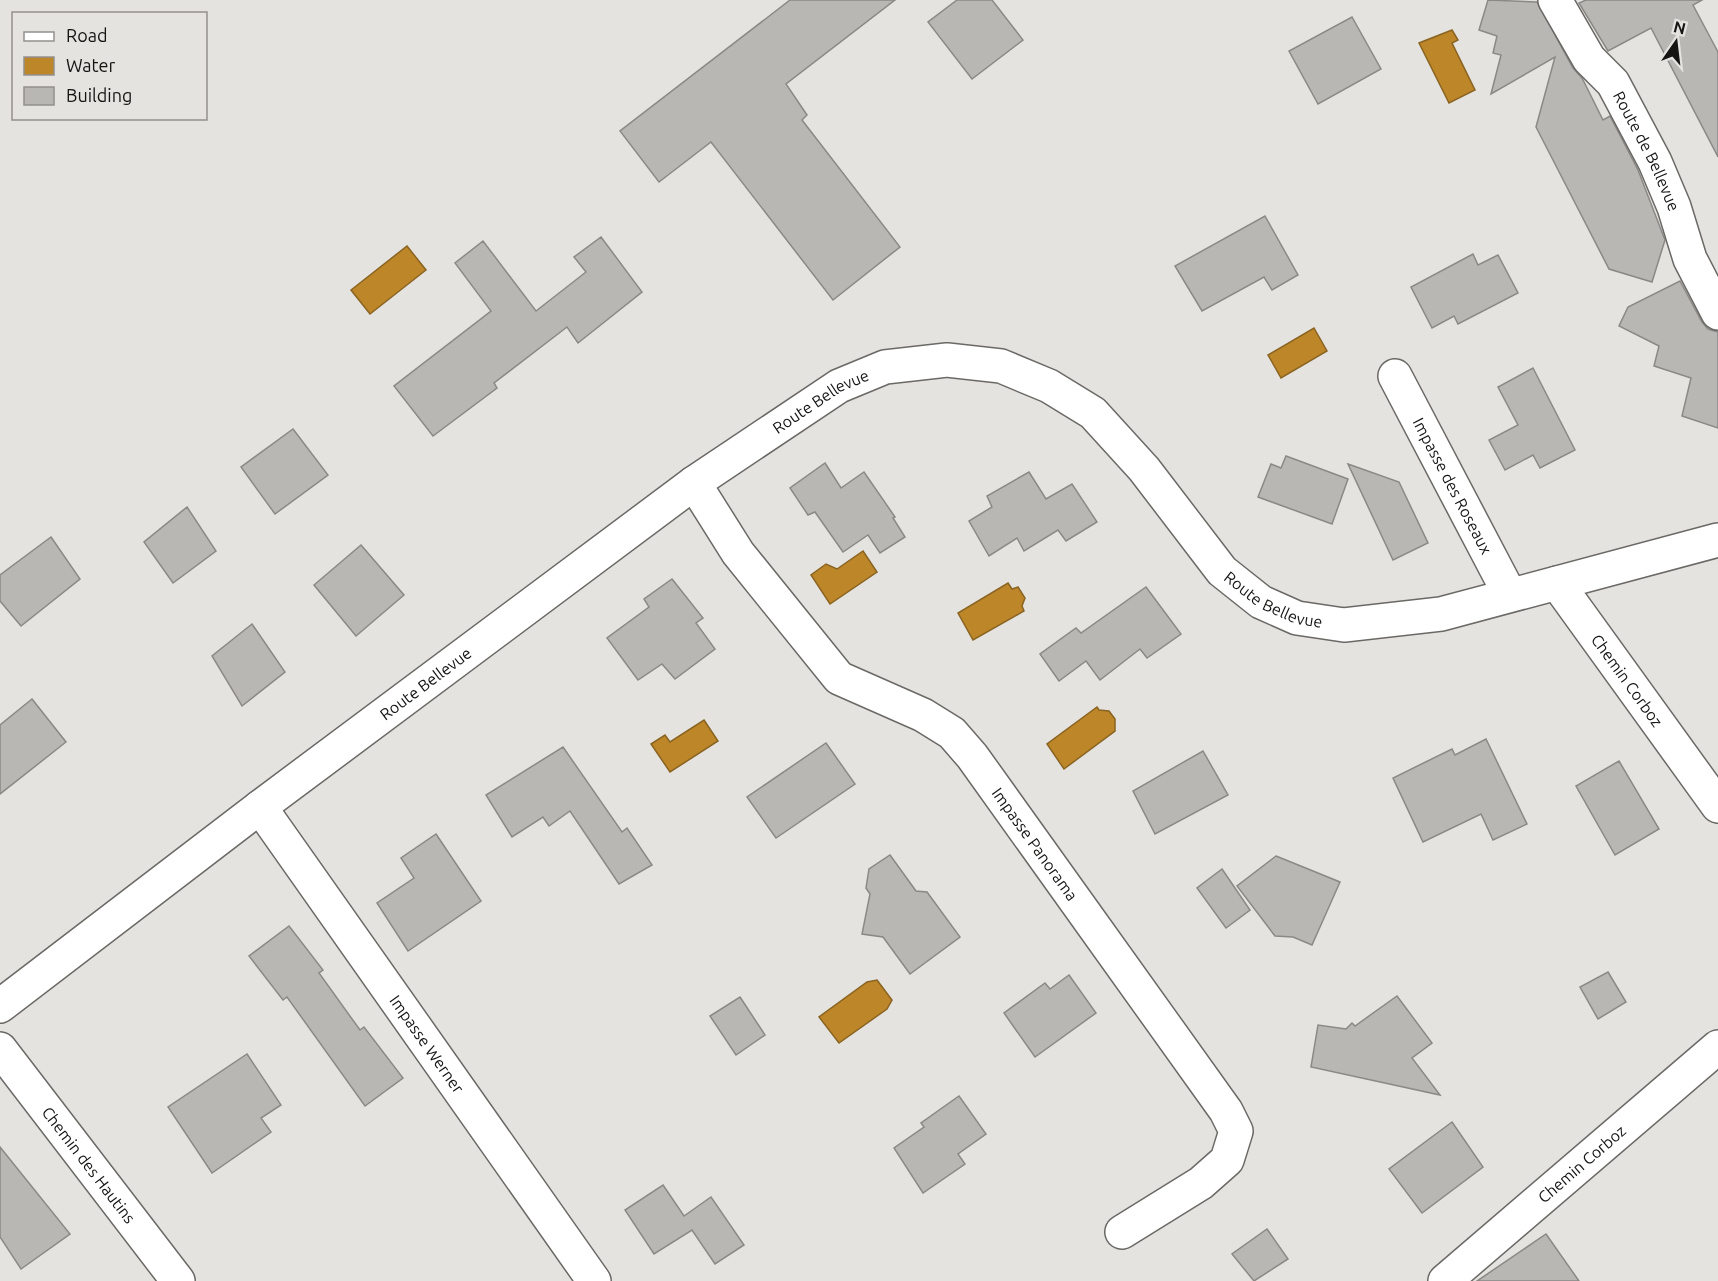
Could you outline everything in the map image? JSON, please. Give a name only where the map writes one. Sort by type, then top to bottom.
[{"type":"street","name":"Route de Bellevue","points":[[1555,0],[1588,59],[1613,82],[1655,162],[1674,207],[1690,259],[1718,314]]},
{"type":"street","name":"Route Bellevue","points":[[0,1006],[260,807],[694,483],[839,386],[885,367],[947,360],[1001,366],[1049,386],[1093,413],[1144,469],[1222,571],[1261,602],[1297,618],[1344,625],[1442,614],[1718,540]]},
{"type":"street","name":"Impasse des Roseaux","points":[[1395,376],[1510,595]]},
{"type":"street","name":"Impasse Panorama","points":[[694,483],[738,553],[839,678],[923,715],[952,733],[972,756],[1226,1111],[1236,1131],[1227,1160],[1202,1183],[1122,1232]]},
{"type":"street","name":"Chemin Corboz","points":[[1557,583],[1718,807]]},
{"type":"street","name":"Impasse Werner","points":[[260,807],[594,1281]]},
{"type":"street","name":"Chemin Corboz","points":[[1445,1281],[1718,1047]]},
{"type":"street","name":"Chemin des Hautins","points":[[0,1049],[178,1281]]},
{"type":"water","points":[[1452,30],[1458,40],[1452,43],[1475,90],[1449,103],[1419,43]]},
{"type":"water","points":[[407,246],[426,270],[370,314],[351,290]]},
{"type":"water","points":[[1314,328],[1327,351],[1281,378],[1268,355]]},
{"type":"water","points":[[863,551],[877,572],[830,604],[811,575],[826,564],[837,569]]},
{"type":"water","points":[[1008,583],[1012,589],[1018,587],[1025,598],[1022,606],[1024,611],[973,640],[958,613]]},
{"type":"water","points":[[1097,707],[1099,710],[1109,711],[1115,719],[1115,731],[1064,769],[1047,744]]},
{"type":"water","points":[[704,720],[718,741],[670,772],[651,744],[665,735],[670,742]]},
{"type":"water","points":[[877,980],[892,1000],[887,1009],[839,1043],[819,1017],[867,982]]},
{"type":"building","points":[[790,0],[895,0],[786,84],[807,115],[802,120],[900,247],[833,300],[711,142],[659,182],[620,131]]},
{"type":"building","points":[[957,0],[992,0],[1023,40],[972,79],[928,22]]},
{"type":"building","points":[[1488,0],[1537,2],[1573,68],[1582,78],[1603,120],[1610,116],[1638,170],[1665,240],[1652,282],[1609,269],[1536,127],[1555,57],[1491,94],[1501,55],[1493,53],[1497,36],[1479,30]]},
{"type":"building","points":[[1586,0],[1702,0],[1693,5],[1718,52],[1718,157],[1651,28],[1608,51],[1579,3]]},
{"type":"building","points":[[1352,17],[1381,69],[1318,104],[1289,51]]},
{"type":"building","points":[[1265,216],[1298,275],[1272,290],[1264,277],[1202,311],[1175,266]]},
{"type":"building","points":[[601,237],[642,292],[578,343],[567,327],[494,383],[497,388],[433,436],[394,386],[491,311],[455,263],[483,241],[536,311],[586,272],[574,257]]},
{"type":"building","points":[[1473,254],[1478,265],[1498,255],[1518,293],[1458,324],[1454,316],[1432,328],[1411,287]]},
{"type":"building","points":[[1680,281],[1702,322],[1708,329],[1718,332],[1718,428],[1682,416],[1691,378],[1654,366],[1659,346],[1619,326],[1628,307]]},
{"type":"building","points":[[1533,368],[1575,450],[1540,468],[1533,455],[1505,470],[1489,440],[1518,425],[1498,387]]},
{"type":"building","points":[[293,429],[328,475],[275,514],[241,467]]},
{"type":"building","points":[[1286,456],[1348,479],[1332,524],[1258,497],[1271,464],[1281,468]]},
{"type":"building","points":[[825,463],[841,488],[864,472],[895,517],[893,518],[905,537],[880,553],[868,535],[843,552],[815,512],[808,515],[790,488]]},
{"type":"building","points":[[1348,464],[1399,482],[1428,543],[1393,560]]},
{"type":"building","points":[[1029,472],[1046,499],[1072,484],[1097,522],[1066,541],[1058,530],[1024,551],[1017,538],[989,556],[969,521],[992,507],[987,496]]},
{"type":"building","points":[[187,507],[216,551],[173,583],[144,542]]},
{"type":"building","points":[[51,537],[80,579],[21,626],[0,601],[0,575]]},
{"type":"building","points":[[361,545],[404,595],[356,636],[314,585]]},
{"type":"building","points":[[672,579],[703,618],[696,623],[715,649],[675,679],[662,664],[638,680],[607,638],[649,607],[644,599]]},
{"type":"building","points":[[1146,587],[1181,634],[1147,658],[1140,649],[1100,680],[1086,661],[1059,681],[1040,654],[1076,628],[1081,633]]},
{"type":"building","points":[[252,624],[285,672],[242,706],[212,656]]},
{"type":"building","points":[[32,699],[66,742],[0,794],[0,725]]},
{"type":"building","points":[[1486,739],[1527,824],[1493,840],[1481,814],[1423,842],[1393,778],[1452,749],[1455,755]]},
{"type":"building","points":[[826,743],[855,784],[776,838],[747,797]]},
{"type":"building","points":[[563,747],[622,832],[627,828],[652,865],[619,884],[570,811],[549,826],[543,817],[512,837],[486,795]]},
{"type":"building","points":[[1203,751],[1228,795],[1155,834],[1133,791]]},
{"type":"building","points":[[1619,761],[1659,829],[1615,855],[1576,786]]},
{"type":"building","points":[[436,834],[481,901],[408,951],[377,903],[414,878],[401,858]]},
{"type":"building","points":[[890,855],[916,891],[927,892],[960,937],[910,974],[883,937],[862,934],[870,894],[866,888],[869,869]]},
{"type":"building","points":[[1276,856],[1340,882],[1312,945],[1293,937],[1275,936],[1237,886]]},
{"type":"building","points":[[1222,869],[1250,910],[1226,928],[1197,888]]},
{"type":"building","points":[[289,926],[323,970],[319,973],[360,1030],[364,1027],[403,1078],[365,1106],[287,997],[283,1000],[249,956]]},
{"type":"building","points":[[1608,972],[1626,1002],[1598,1019],[1580,987]]},
{"type":"building","points":[[1069,975],[1096,1013],[1035,1057],[1004,1013],[1045,983],[1050,989]]},
{"type":"building","points":[[1397,996],[1432,1043],[1412,1058],[1440,1095],[1311,1067],[1318,1025],[1346,1029],[1352,1023],[1355,1026]]},
{"type":"building","points":[[740,997],[765,1035],[736,1055],[710,1016]]},
{"type":"building","points":[[247,1054],[281,1105],[261,1118],[271,1132],[212,1173],[168,1107]]},
{"type":"building","points":[[959,1096],[986,1134],[958,1154],[965,1164],[923,1193],[894,1148],[924,1127],[921,1123]]},
{"type":"building","points":[[1452,1122],[1483,1167],[1422,1213],[1389,1169]]},
{"type":"building","points":[[0,1147],[70,1234],[21,1269],[0,1237]]},
{"type":"building","points":[[663,1185],[684,1216],[711,1197],[744,1245],[715,1264],[692,1230],[654,1254],[625,1210]]},
{"type":"building","points":[[1267,1229],[1288,1259],[1254,1281],[1232,1254]]},
{"type":"building","points":[[1546,1234],[1579,1281],[1477,1281]]}]
